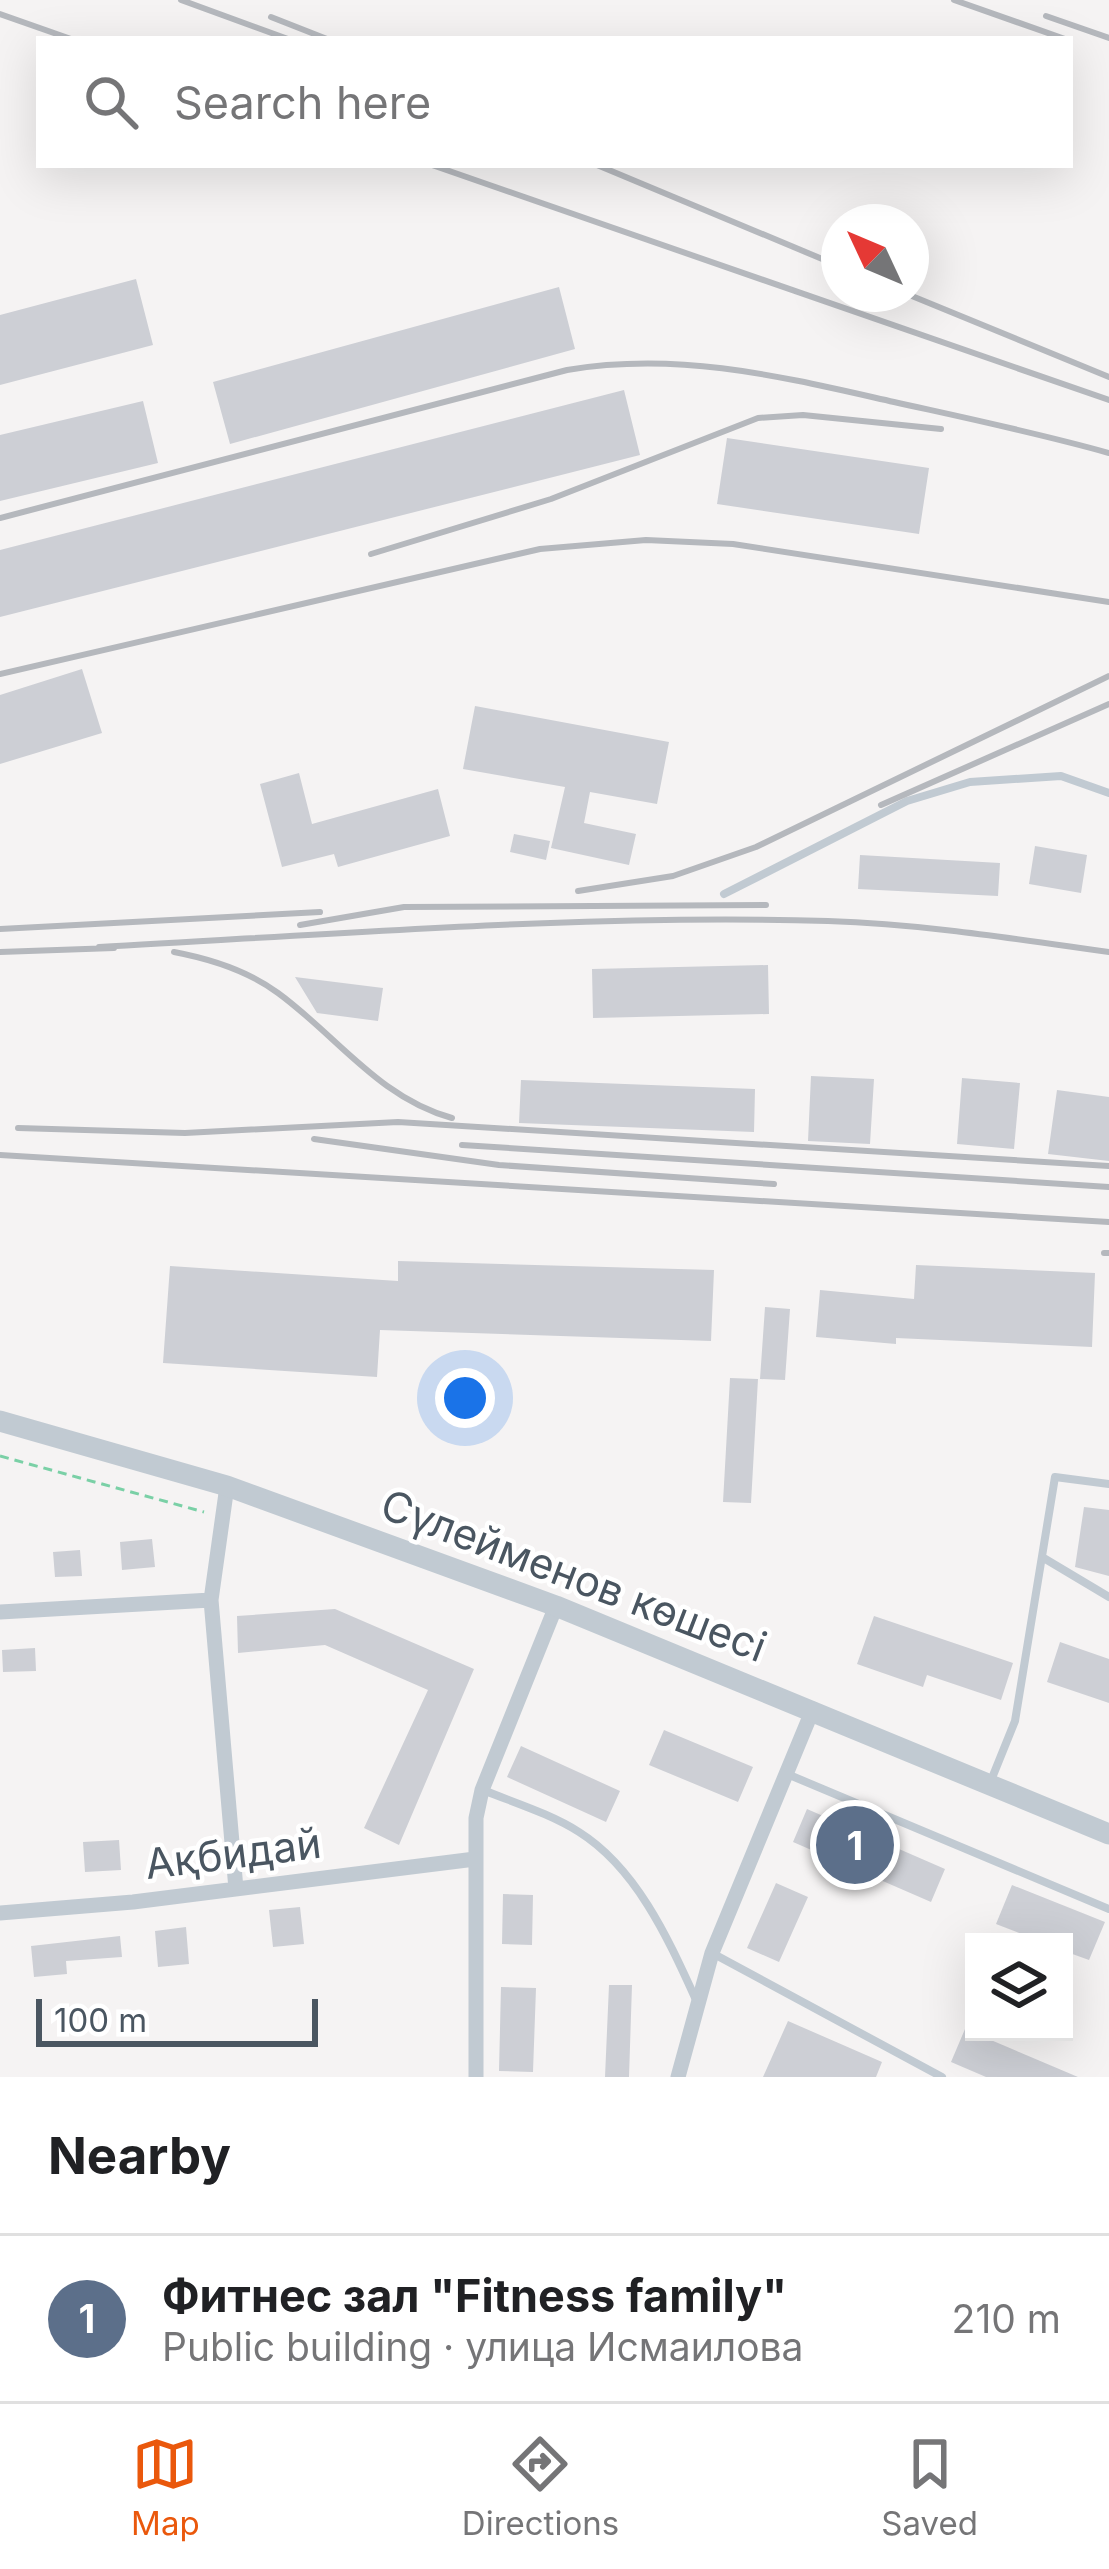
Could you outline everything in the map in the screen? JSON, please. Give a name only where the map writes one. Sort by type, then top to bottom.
[{"type":"street","name":"Сүлейменов көшесі","points":[[0,1421],[227,1486],[556,1606],[1109,1834]]},
{"type":"street","points":[[227,1486],[211,1600],[236,1889]]},
{"type":"street","points":[[0,1612],[211,1600]]},
{"type":"street","points":[[476,2077],[475,1859],[482,1790],[556,1606]]},
{"type":"street","points":[[678,2077],[712,1953],[813,1709]]},
{"type":"street","name":"Ақбидай","points":[[0,1913],[475,1859]]},
{"type":"lane","points":[[724,893],[907,801],[970,782],[1061,776],[1109,794]]},
{"type":"lane","points":[[990,1783],[1015,1721],[1054,1477],[1109,1484]]},
{"type":"lane","points":[[1042,1557],[1109,1598]]},
{"type":"lane","points":[[787,1774],[1109,1909]]},
{"type":"lane","points":[[482,1790],[581,1833],[619,1869],[662,1926],[698,2003]]},
{"type":"lane","points":[[712,1953],[942,2077]]},
{"type":"path","points":[[0,1456],[223,1517]]},
{"type":"building","points":[[136,279],[153,345],[0,385],[0,315]]},
{"type":"building","points":[[559,287],[575,349],[230,444],[213,382]]},
{"type":"building","points":[[624,390],[640,455],[0,617],[0,550]]},
{"type":"building","points":[[143,401],[158,463],[0,501],[0,435]]},
{"type":"building","points":[[727,438],[929,468],[919,534],[717,504]]},
{"type":"building","points":[[82,669],[102,733],[0,764],[0,695]]},
{"type":"building","points":[[475,706],[669,742],[657,804],[590,792],[584,823],[636,834],[629,865],[551,848],[565,787],[463,769]]},
{"type":"building","points":[[299,773],[312,824],[438,789],[450,836],[338,867],[334,854],[282,867],[260,784]]},
{"type":"building","points":[[514,834],[550,841],[546,860],[510,852]]},
{"type":"building","points":[[1035,846],[1087,855],[1081,893],[1029,884]]},
{"type":"building","points":[[860,855],[1000,863],[998,896],[858,889]]},
{"type":"building","points":[[768,965],[769,1014],[593,1018],[592,969]]},
{"type":"building","points":[[295,977],[383,988],[378,1021],[317,1013]]},
{"type":"building","points":[[811,1076],[874,1079],[870,1144],[808,1141]]},
{"type":"building","points":[[962,1078],[1020,1083],[1014,1149],[957,1144]]},
{"type":"building","points":[[521,1080],[755,1089],[754,1132],[519,1123]]},
{"type":"building","points":[[1057,1090],[1109,1097],[1109,1161],[1048,1154]]},
{"type":"building","points":[[398,1261],[714,1270],[711,1341],[380,1330],[377,1377],[163,1363],[170,1266],[398,1281]]},
{"type":"building","points":[[916,1265],[1095,1273],[1092,1347],[896,1338],[896,1344],[816,1337],[820,1290],[914,1299]]},
{"type":"building","points":[[765,1307],[790,1309],[785,1380],[760,1379]]},
{"type":"building","points":[[730,1378],[758,1379],[751,1503],[723,1502]]},
{"type":"building","points":[[1084,1507],[1109,1510],[1109,1576],[1075,1567]]},
{"type":"building","points":[[152,1539],[155,1567],[122,1570],[120,1542]]},
{"type":"building","points":[[80,1550],[82,1576],[55,1577],[53,1552]]},
{"type":"building","points":[[335,1609],[474,1669],[399,1845],[364,1828],[428,1690],[325,1645],[238,1653],[237,1616]]},
{"type":"building","points":[[874,1616],[1013,1663],[1001,1700],[927,1675],[923,1687],[857,1664]]},
{"type":"building","points":[[1060,1642],[1109,1659],[1109,1703],[1047,1682]]},
{"type":"building","points":[[35,1648],[36,1671],[3,1672],[2,1650]]},
{"type":"building","points":[[664,1730],[753,1767],[738,1802],[649,1765]]},
{"type":"building","points":[[521,1746],[620,1791],[606,1822],[507,1777]]},
{"type":"building","points":[[807,1809],[945,1869],[931,1902],[793,1842]]},
{"type":"building","points":[[119,1840],[121,1870],[85,1872],[83,1842]]},
{"type":"building","points":[[776,1883],[808,1897],[779,1962],[747,1948]]},
{"type":"building","points":[[1012,1885],[1105,1922],[1089,1960],[1073,1954],[1073,1933],[1019,1933],[996,1924]]},
{"type":"building","points":[[503,1894],[533,1895],[532,1945],[502,1944]]},
{"type":"building","points":[[300,1907],[304,1944],[273,1947],[269,1910]]},
{"type":"building","points":[[186,1927],[189,1964],[158,1967],[155,1931]]},
{"type":"building","points":[[120,1936],[122,1957],[66,1961],[67,1974],[34,1977],[31,1946]]},
{"type":"building","points":[[609,1985],[632,1985],[629,2077],[605,2077]]},
{"type":"building","points":[[501,1987],[536,1988],[533,2072],[499,2071]]},
{"type":"building","points":[[788,2021],[882,2062],[876,2077],[763,2077]]},
{"type":"building","points":[[965,2029],[965,2041],[993,2041],[1078,2077],[986,2077],[951,2062]]},
{"type":"railway","points":[[181,0],[280,36]]},
{"type":"railway","points":[[954,0],[1056,36]]},
{"type":"railway","points":[[0,14],[62,36]]},
{"type":"railway","points":[[1046,16],[1109,38]]},
{"type":"railway","points":[[271,17],[319,36]]},
{"type":"railway","points":[[441,168],[1109,400]]},
{"type":"railway","points":[[604,168],[821,258]]},
{"type":"railway","points":[[929,303],[1109,377]]},
{"type":"railway","points":[[0,518],[567,370],[609,365],[691,365],[772,376],[1109,453]]},
{"type":"railway","points":[[371,554],[551,499],[758,418],[803,415],[941,429]]},
{"type":"railway","points":[[0,674],[540,549],[646,540],[733,544],[1109,602]]},
{"type":"railway","points":[[578,891],[673,876],[756,847],[1109,676]]},
{"type":"railway","points":[[881,805],[1109,704]]},
{"type":"railway","points":[[300,925],[404,907],[766,905]]},
{"type":"railway","points":[[0,929],[320,912]]},
{"type":"railway","points":[[99,947],[463,927],[737,920],[899,925],[1109,952]]},
{"type":"railway","points":[[0,952],[114,948]]},
{"type":"railway","points":[[174,952],[228,966],[266,985],[380,1081],[426,1109],[452,1118]]},
{"type":"railway","points":[[18,1128],[185,1133],[398,1122],[1109,1166]]},
{"type":"railway","points":[[314,1139],[499,1165],[774,1184]]},
{"type":"railway","points":[[462,1145],[1109,1187]]},
{"type":"railway","points":[[0,1155],[1109,1222]]},
{"type":"railway","points":[[1104,1253],[1109,1253]]},
{"type":"place","name":"Фитнес зал \"Fitness family\"","points":[[855,1845]]}]
